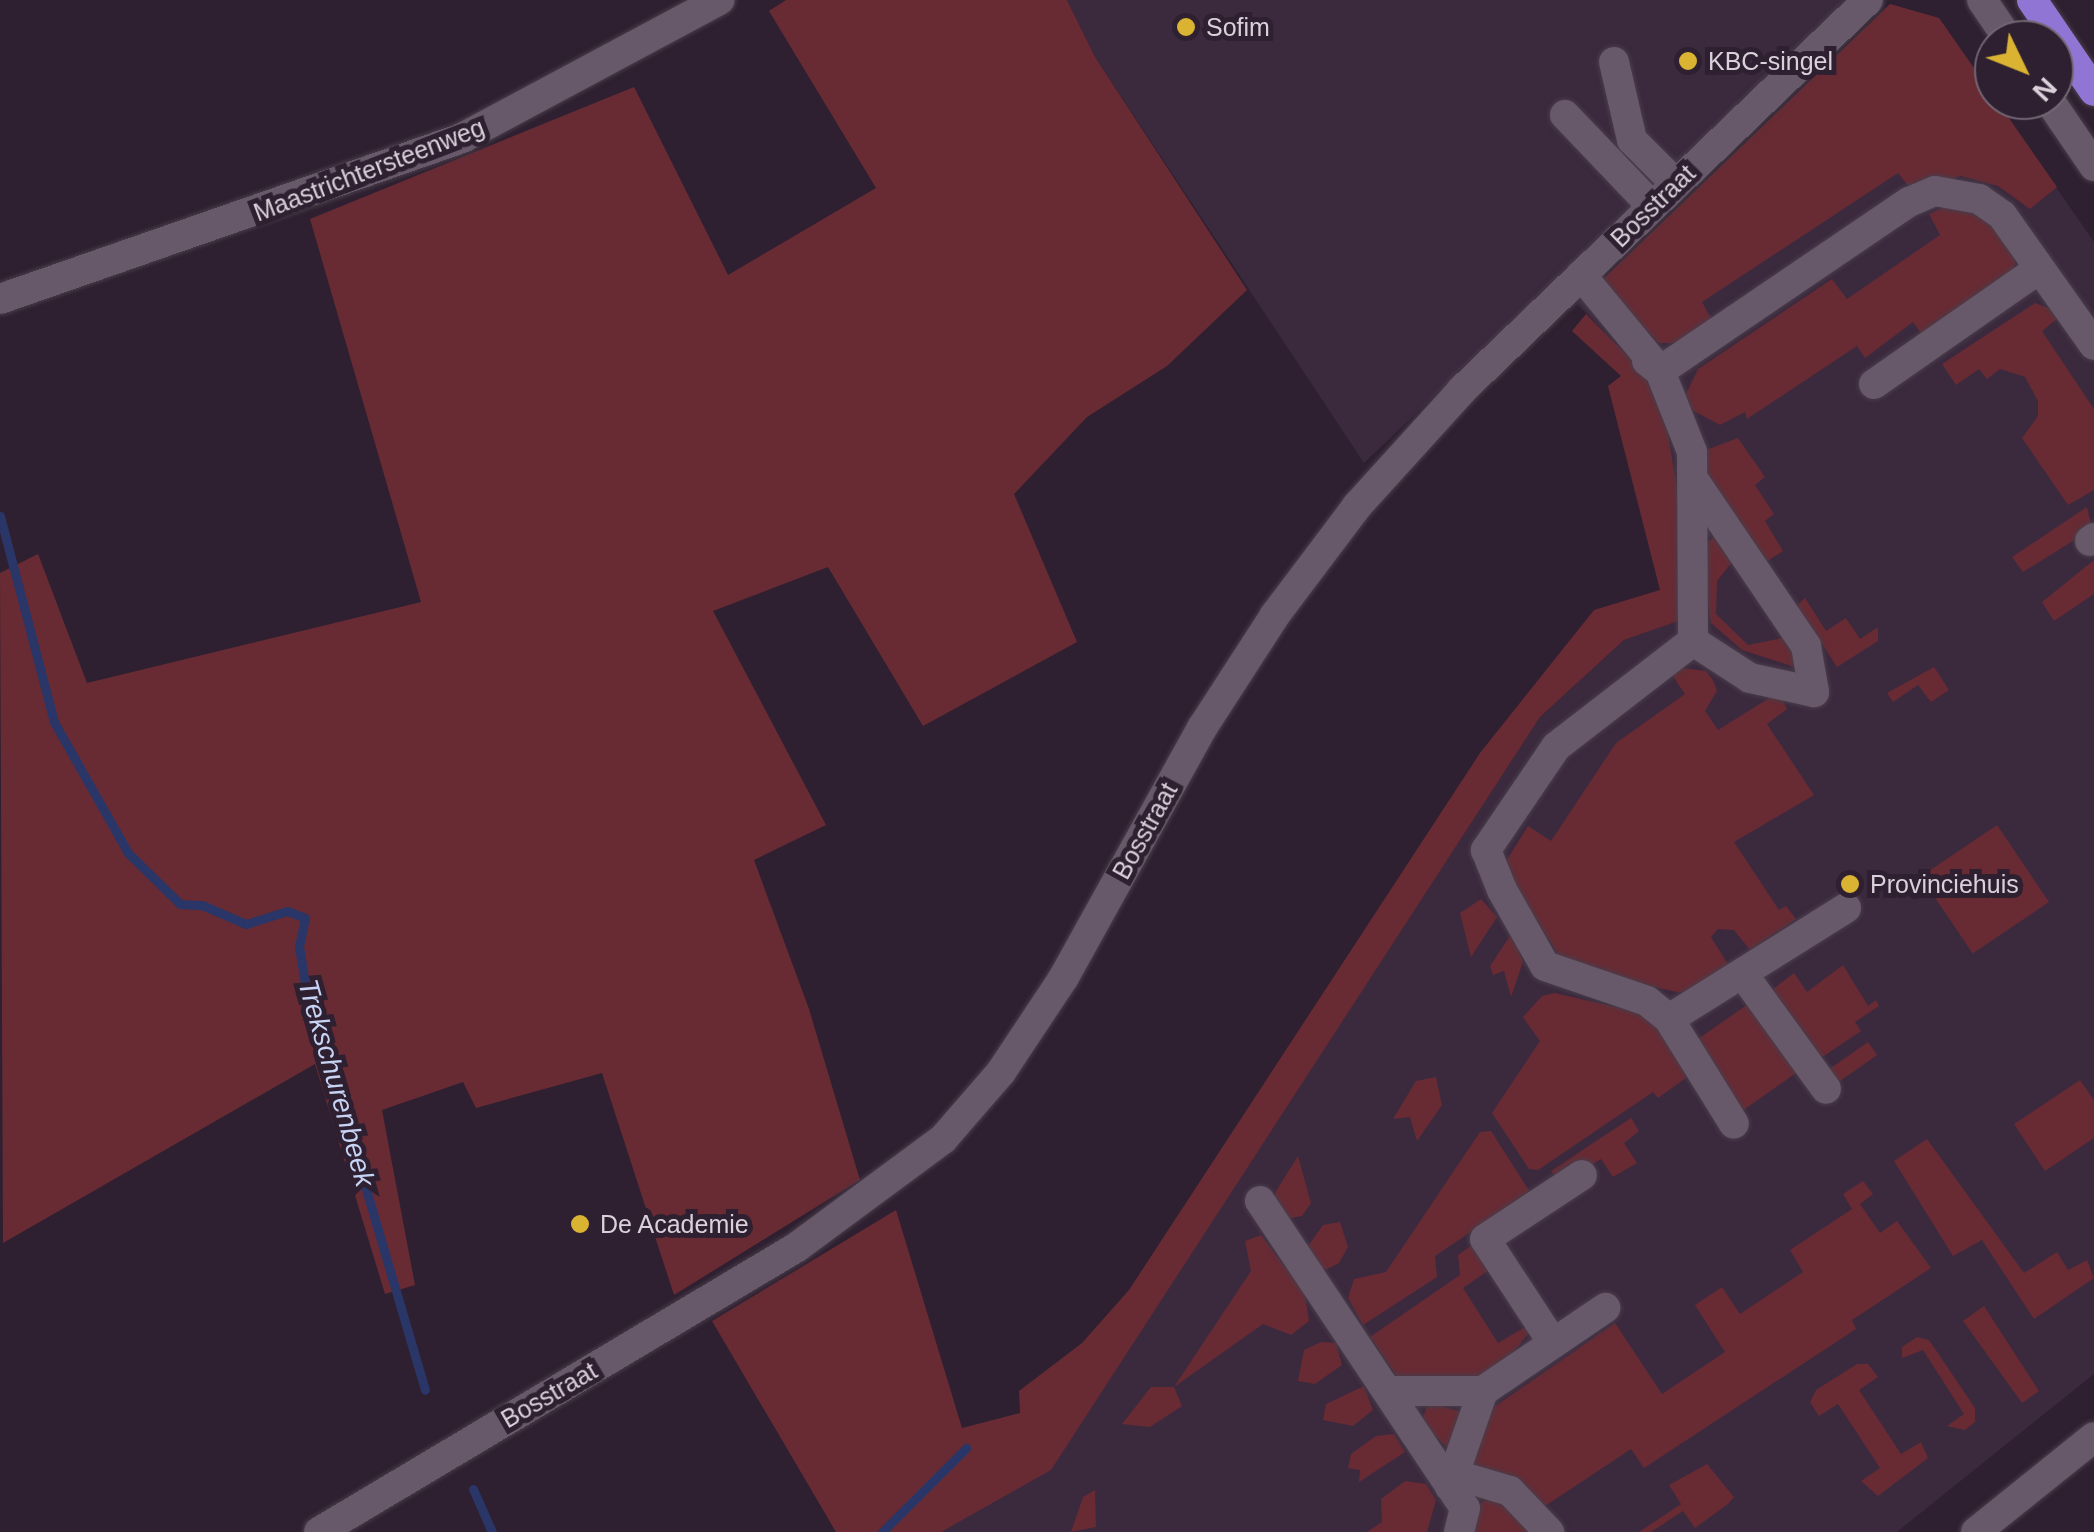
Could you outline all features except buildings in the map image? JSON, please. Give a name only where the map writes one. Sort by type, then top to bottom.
[{"type":"highway","points":[[2032,0],[2094,91]]},
{"type":"street","name":"Maastrichtersteenweg","points":[[0,299],[464,137],[720,0]]},
{"type":"street","name":"Bosstraat","points":[[319,1532],[796,1247],[943,1139],[1000,1072],[1064,978],[1202,728],[1275,614],[1357,506],[1462,390],[1868,0]]},
{"type":"street","points":[[1614,62],[1632,140],[1676,184]]},
{"type":"street","points":[[1565,115],[1653,207]]},
{"type":"street","points":[[2063,120],[2094,166]]},
{"type":"street","points":[[1660,371],[1909,202],[1934,191],[1978,200],[2002,215],[2094,345]]},
{"type":"street","points":[[1874,384],[2039,269]]},
{"type":"street","points":[[1574,282],[1660,371],[1692,452],[1693,641]]},
{"type":"street","points":[[1693,479],[1806,646],[1814,692],[1750,678],[1693,641]]},
{"type":"street","points":[[1693,641],[1556,747],[1486,850],[1545,966],[1647,1001],[1669,1019],[1734,1124]]},
{"type":"street","points":[[1669,1019],[1745,977],[1846,908]]},
{"type":"street","points":[[1745,977],[1826,1088]]},
{"type":"street","points":[[1553,1342],[1486,1239],[1582,1175]]},
{"type":"street","points":[[1260,1201],[1452,1480],[1465,1508],[1459,1532]]},
{"type":"street","points":[[1392,1390],[1483,1391],[1605,1308]]},
{"type":"street","points":[[1452,1480],[1483,1391]]},
{"type":"street","points":[[1976,1532],[2094,1436]]},
{"type":"street","points":[[1452,1480],[1510,1492],[1548,1532]]},
{"type":"shaded area","points":[[786,0],[1067,0],[1095,57],[1247,290],[1167,366],[1087,417],[1014,494],[1077,642],[923,726],[828,567],[713,611],[826,825],[754,860],[809,1009],[860,1180],[674,1295],[602,1073],[476,1108],[463,1082],[382,1110],[415,1285],[385,1294],[315,1064],[3,1243],[0,573],[38,554],[87,683],[421,602],[310,219],[634,87],[728,275],[876,188],[769,11]]},
{"type":"shaded area","points":[[1067,0],[1849,0],[1364,463],[1095,57]]},
{"type":"shaded area","points":[[1890,4],[1939,18],[1974,69],[1974,120],[2010,120],[2094,242],[2094,1374],[1897,1532],[896,1532],[1051,1469],[1540,717],[1624,640],[1683,619],[1642,370],[1577,304]]},
{"type":"shaded area","points":[[1890,4],[1939,18],[1974,68],[1974,120],[2010,120],[2057,187],[2030,209],[1998,186],[1961,176],[1913,192],[1898,173],[1702,302],[1713,322],[1683,343],[1659,343],[1599,283]]},
{"type":"shaded area","points":[[1945,207],[1984,210],[2016,258],[2014,269],[1927,342],[1913,322],[1865,358],[1857,346],[1747,419],[1745,412],[1720,425],[1692,410],[1686,394],[1698,369],[1832,279],[1847,299],[1940,235],[1929,214]]},
{"type":"shaded area","points":[[2035,303],[2063,314],[2042,331],[2094,409],[2094,490],[2068,505],[2022,438],[2038,416],[2038,401],[2025,377],[2000,369],[1987,379],[1979,369],[1956,385],[1942,364]]},
{"type":"shaded area","points":[[1586,314],[1642,370],[1666,423],[1677,487],[1684,619],[1624,640],[1540,717],[1051,1470],[941,1532],[836,1532],[712,1321],[896,1210],[962,1428],[1020,1413],[1019,1391],[1082,1343],[1129,1290],[1480,753],[1594,610],[1660,590],[1608,386],[1621,376],[1572,331]]},
{"type":"shaded area","points":[[1738,438],[1765,477],[1755,485],[1774,514],[1765,521],[1783,551],[1766,562],[1699,472],[1706,450]]},
{"type":"shaded area","points":[[2087,507],[2092,529],[2023,572],[2012,557]]},
{"type":"shaded area","points":[[1714,537],[1735,558],[1717,581],[1716,614],[1748,645],[1787,637],[1798,668],[1742,650],[1711,623],[1704,578],[1708,542]]},
{"type":"shaded area","points":[[2094,560],[2094,594],[2054,621],[2042,602]]},
{"type":"shaded area","points":[[1805,598],[1826,631],[1846,618],[1860,639],[1878,627],[1878,641],[1837,667],[1797,605]]},
{"type":"shaded area","points":[[1934,667],[1949,690],[1931,702],[1918,685],[1893,702],[1887,693]]},
{"type":"shaded area","points":[[1682,668],[1706,671],[1713,680],[1717,691],[1705,711],[1718,730],[1774,695],[1782,699],[1787,709],[1767,724],[1814,795],[1734,842],[1779,910],[1786,906],[1796,919],[1750,950],[1734,930],[1718,929],[1711,937],[1729,966],[1686,994],[1600,975],[1561,959],[1503,866],[1528,826],[1551,841],[1616,743],[1685,694],[1672,675]]},
{"type":"shaded area","points":[[1997,825],[2049,902],[1973,954],[1921,876]]},
{"type":"shaded area","points":[[1481,899],[1497,917],[1471,957],[1460,913]]},
{"type":"shaded area","points":[[1512,933],[1523,962],[1511,997],[1504,971],[1493,975],[1490,966]]},
{"type":"shaded area","points":[[1843,965],[1868,1006],[1876,1000],[1879,1006],[1855,1022],[1861,1031],[1818,1060],[1772,990],[1794,973],[1807,992]]},
{"type":"shaded area","points":[[1555,993],[1650,1015],[1690,1075],[1658,1098],[1653,1092],[1538,1170],[1529,1169],[1492,1113],[1540,1041],[1523,1017],[1542,996]]},
{"type":"shaded area","points":[[1751,1002],[1799,1071],[1743,1110],[1694,1042]]},
{"type":"shaded area","points":[[1868,1042],[1877,1055],[1839,1082],[1829,1069]]},
{"type":"shaded area","points":[[1436,1077],[1442,1105],[1417,1141],[1410,1117],[1393,1119],[1416,1081]]},
{"type":"shaded area","points":[[2080,1080],[2094,1100],[2094,1138],[2045,1171],[2014,1124]]},
{"type":"shaded area","points":[[1631,1118],[1639,1131],[1624,1143],[1637,1163],[1613,1177],[1601,1159],[1561,1183],[1551,1171]]},
{"type":"shaded area","points":[[1491,1131],[1530,1192],[1435,1256],[1437,1277],[1363,1325],[1348,1298],[1354,1279],[1386,1272],[1480,1132]]},
{"type":"shaded area","points":[[1927,1139],[2024,1273],[2057,1252],[2068,1270],[2087,1260],[2094,1278],[2034,1319],[1982,1240],[1953,1256],[1894,1161]]},
{"type":"shaded area","points":[[1298,1156],[1311,1203],[1302,1216],[1285,1219],[1274,1203],[1276,1191]]},
{"type":"shaded area","points":[[1863,1181],[1873,1194],[1860,1204],[1880,1233],[1897,1221],[1931,1268],[1852,1320],[1856,1329],[1644,1468],[1631,1449],[1542,1508],[1516,1477],[1477,1468],[1473,1461],[1494,1407],[1615,1323],[1662,1394],[1725,1352],[1695,1305],[1722,1287],[1740,1314],[1803,1272],[1790,1250],[1852,1209],[1843,1194]]},
{"type":"shaded area","points":[[1340,1222],[1348,1247],[1339,1263],[1323,1271],[1308,1246],[1323,1225]]},
{"type":"shaded area","points":[[1261,1235],[1305,1294],[1309,1321],[1291,1335],[1263,1324],[1174,1387],[1251,1271],[1245,1241]]},
{"type":"shaded area","points":[[1475,1243],[1492,1268],[1463,1288],[1498,1343],[1530,1324],[1532,1329],[1503,1365],[1478,1381],[1412,1382],[1396,1375],[1370,1337],[1460,1275],[1458,1255]]},
{"type":"shaded area","points":[[1984,1306],[2039,1391],[2022,1403],[1963,1321]]},
{"type":"shaded area","points":[[1917,1337],[1929,1340],[1975,1408],[1975,1422],[1965,1430],[1947,1426],[1964,1414],[1923,1350],[1902,1358],[1902,1347]]},
{"type":"shaded area","points":[[1321,1342],[1336,1343],[1342,1365],[1315,1384],[1298,1381],[1304,1350]]},
{"type":"shaded area","points":[[1857,1364],[1868,1364],[1878,1377],[1859,1390],[1901,1454],[1921,1442],[1928,1458],[1878,1496],[1861,1481],[1880,1468],[1838,1404],[1819,1416],[1810,1402],[1816,1390]]},
{"type":"shaded area","points":[[1364,1386],[1373,1410],[1353,1426],[1323,1420],[1326,1404]]},
{"type":"shaded area","points":[[1151,1387],[1174,1387],[1182,1406],[1150,1427],[1122,1424]]},
{"type":"shaded area","points":[[1428,1403],[1466,1413],[1448,1448],[1421,1423]]},
{"type":"shaded area","points":[[1394,1434],[1405,1452],[1359,1482],[1360,1470],[1348,1468],[1351,1454],[1376,1436]]},
{"type":"shaded area","points":[[1707,1464],[1734,1497],[1728,1504],[1695,1528],[1683,1511],[1651,1532],[1639,1532],[1681,1504],[1669,1485]]},
{"type":"shaded area","points":[[1405,1481],[1426,1484],[1436,1500],[1427,1532],[1367,1532],[1382,1522],[1381,1499]]},
{"type":"shaded area","points":[[1095,1490],[1096,1527],[1071,1532],[1083,1497]]},
{"type":"shaded area","points":[[1489,1498],[1511,1505],[1532,1532],[1467,1532],[1472,1510]]},
{"type":"waterway","name":"Trekschurenbeek","points":[[0,516],[54,722],[128,853],[180,904],[202,905],[246,924],[287,911],[305,918],[299,946],[305,982],[425,1390]]},
{"type":"waterway","name":"Trekschurenbeek","points":[[882,1532],[966,1448]]},
{"type":"waterway","name":"Trekschurenbeek","points":[[473,1489],[492,1532]]},
{"type":"place","name":"Sofim","points":[[1186,27]]},
{"type":"place","name":"KBC-singel","points":[[1688,61]]},
{"type":"place","name":"Provinciehuis","points":[[1850,884]]},
{"type":"place","name":"De Academie","points":[[580,1224]]}]
